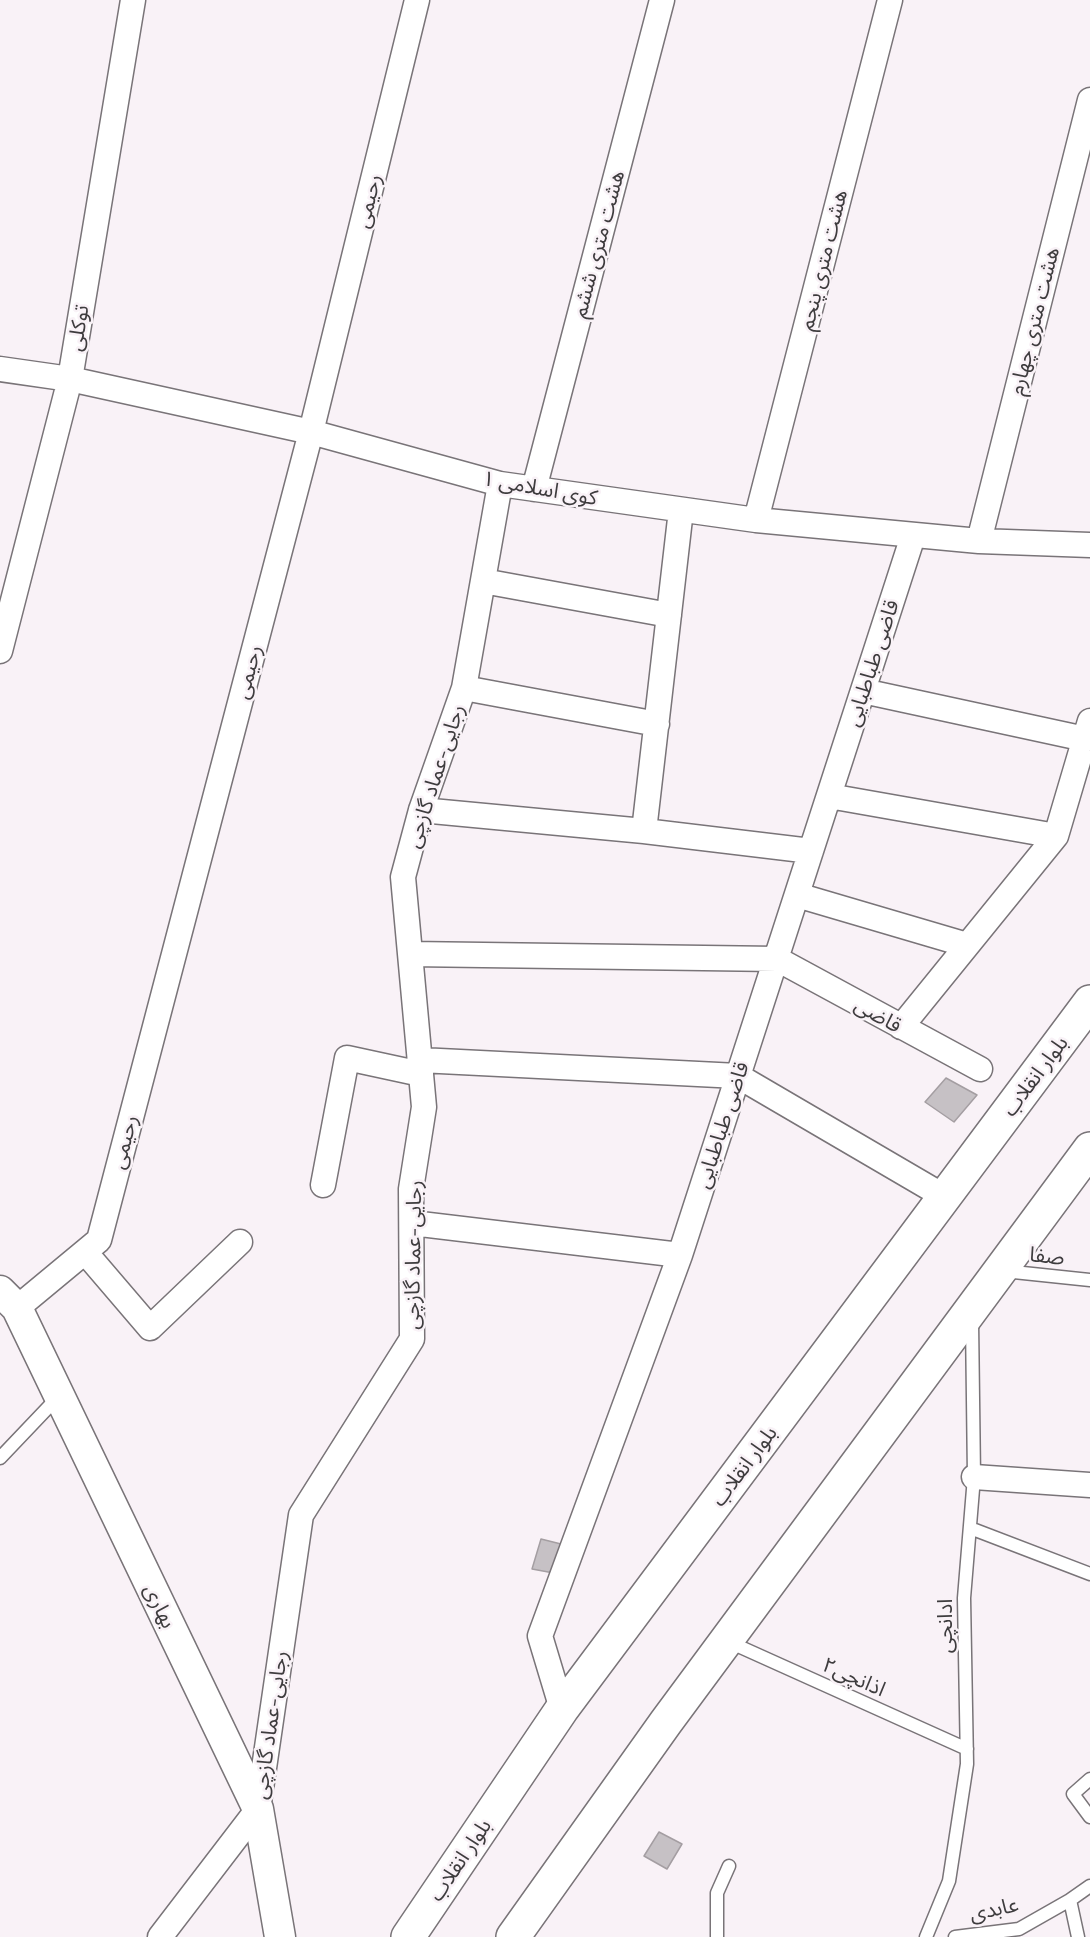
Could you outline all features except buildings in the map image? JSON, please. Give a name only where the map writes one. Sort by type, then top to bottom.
[{"type":"main road","name":"بلوار انقلاب","points":[[408,1937],[562,1709],[1090,1002]]},
{"type":"main road","points":[[513,1937],[726,1641],[1090,1149]]},
{"type":"street","name":"توکلی","points":[[0,651],[70,379],[133,0]]},
{"type":"street","name":"رحیمی","points":[[8,1299],[85,1252],[99,1240],[311,432],[417,0]]},
{"type":"street","name":"هشت متری ششم","points":[[534,489],[662,0]]},
{"type":"street","name":"هشت متری پنجم","points":[[756,520],[890,0]]},
{"type":"street","name":"هشت متری چهارم","points":[[979,541],[1090,100]]},
{"type":"street","name":"کوی اسلامی ۱","points":[[0,369],[70,379],[311,432],[500,484],[756,520],[979,541],[1090,545]]},
{"type":"street","name":"رجایی-عماد گازچی","points":[[160,1937],[258,1809],[301,1515],[412,1339],[411,1189],[424,1107],[404,877],[421,810],[464,688],[500,484]]},
{"type":"street","points":[[644,831],[681,510]]},
{"type":"street","name":"قاضی طباطبایی","points":[[562,1709],[540,1636],[680,1255],[913,536]]},
{"type":"street","points":[[483,580],[669,615]]},
{"type":"street","points":[[464,688],[657,724]]},
{"type":"street","points":[[863,691],[1087,730],[1056,836],[901,1027]]},
{"type":"street","points":[[829,796],[1056,836]]},
{"type":"street","points":[[421,810],[644,831],[811,851]]},
{"type":"street","points":[[797,895],[967,945]]},
{"type":"street","points":[[410,954],[777,959]]},
{"type":"street","name":"قاضی","points":[[777,959],[980,1069]]},
{"type":"street","points":[[323,1185],[347,1058],[421,1067],[738,1076],[945,1197]]},
{"type":"street","points":[[412,1223],[680,1255]]},
{"type":"street","points":[[85,1252],[150,1328],[240,1242]]},
{"type":"street","name":"بهاری","points":[[8,1299],[59,1395],[258,1809],[279,1937]]},
{"type":"street","points":[[974,1477],[1090,1485]]},
{"type":"lane","name":"صفا","points":[[1000,1270],[1090,1280]]},
{"type":"lane","name":"ادانچی","points":[[926,1937],[949,1881],[967,1764],[964,1598],[974,1477],[972,1310]]},
{"type":"lane","points":[[0,1458],[59,1395]]},
{"type":"lane","points":[[970,1528],[1090,1574]]},
{"type":"lane","name":"اذانچی۲","points":[[726,1641],[967,1749]]},
{"type":"lane","points":[[1090,1779],[1073,1794],[1090,1817]]},
{"type":"lane","points":[[717,1937],[717,1893],[729,1866]]},
{"type":"lane","name":"عابدی","points":[[955,1937],[1019,1929],[1090,1886]]},
{"type":"lane","points":[[1070,1900],[1078,1937]]}]
